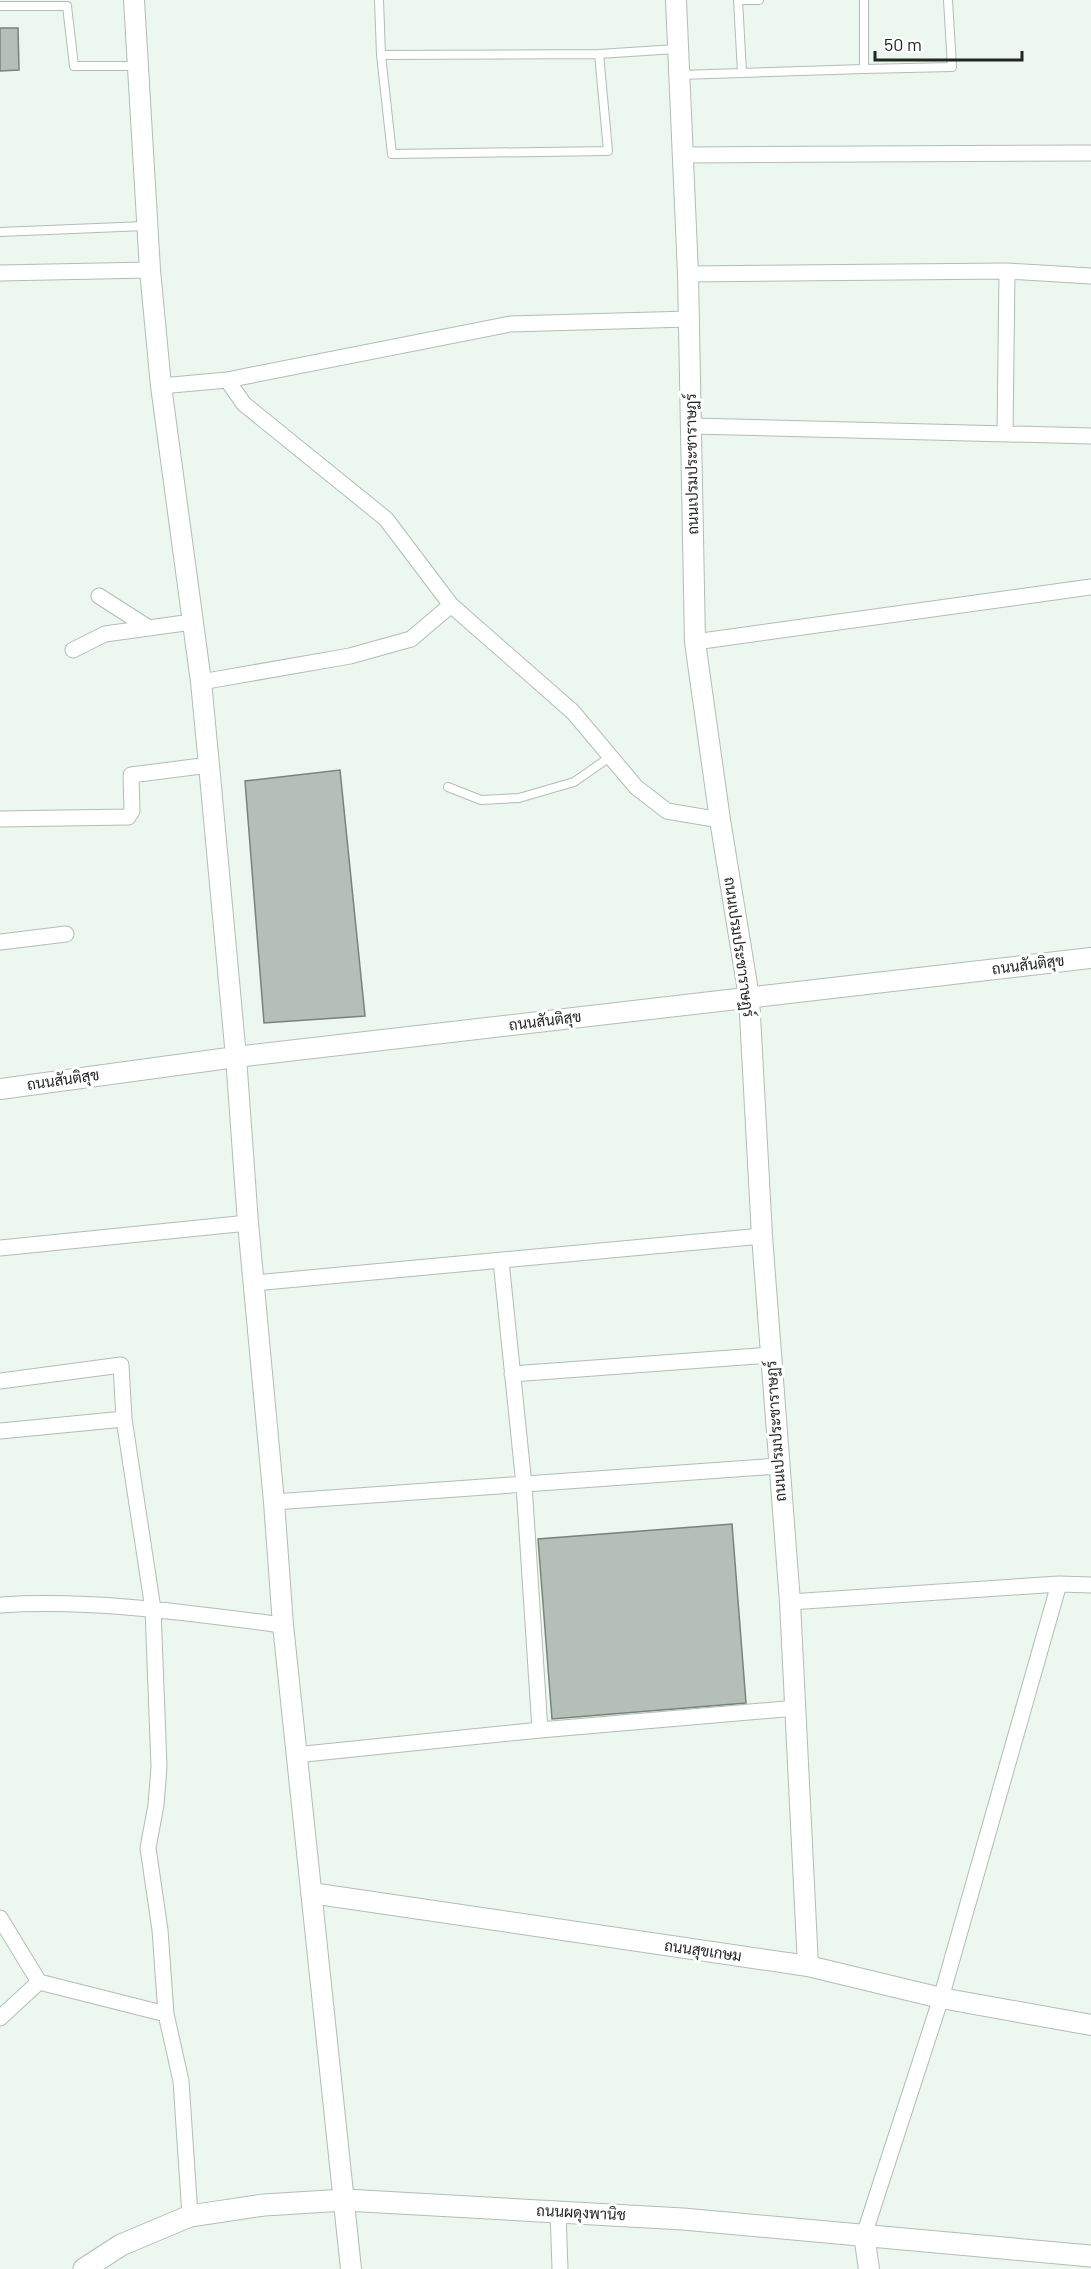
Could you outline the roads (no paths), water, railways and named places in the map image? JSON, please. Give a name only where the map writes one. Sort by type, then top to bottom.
[{"type":"main road","name":"ถนนผดุงพานิช","points":[[84,2269],[121,2245],[190,2216],[264,2205],[345,2200],[683,2218],[1091,2256]]},
{"type":"street","points":[[134,0],[150,270],[161,386],[210,765],[283,1625],[351,2269]]},
{"type":"street","name":"ถนนเปรมประชาราษฏร์","points":[[676,0],[688,274],[695,642],[720,820],[749,998],[770,1355],[790,1602],[808,1966]]},
{"type":"street","points":[[684,155],[1091,153]]},
{"type":"street","points":[[0,273],[150,270]]},
{"type":"street","points":[[688,274],[1007,271],[1091,276]]},
{"type":"street","points":[[1005,434],[1007,271]]},
{"type":"street","points":[[161,386],[227,380],[510,324],[689,319]]},
{"type":"street","points":[[227,380],[244,404],[386,519],[451,605],[573,712],[636,787],[667,810],[720,820]]},
{"type":"street","points":[[692,426],[1091,436]]},
{"type":"street","points":[[695,642],[1091,587]]},
{"type":"street","points":[[99,596],[149,628]]},
{"type":"street","points":[[201,682],[350,656],[411,639],[451,605]]},
{"type":"street","points":[[73,650],[105,634],[192,622]]},
{"type":"street","points":[[0,819],[128,817],[132,812],[131,775],[210,765]]},
{"type":"street","points":[[0,942],[66,934]]},
{"type":"street","name":"ถนนสันติสุข","points":[[0,1089],[236,1057],[1091,958]]},
{"type":"street","points":[[0,1248],[248,1223]]},
{"type":"street","points":[[254,1283],[762,1236]]},
{"type":"street","points":[[501,1261],[524,1485],[540,1730]]},
{"type":"street","points":[[512,1374],[770,1355]]},
{"type":"street","points":[[0,1381],[121,1365],[124,1419],[153,1609],[159,1767],[156,1805],[148,1848],[160,1930],[166,2014],[181,2080],[190,2216]]},
{"type":"street","points":[[0,1431],[124,1419]]},
{"type":"street","points":[[274,1503],[778,1466]]},
{"type":"street","points":[[790,1602],[1059,1584],[1091,1585]]},
{"type":"street","points":[[869,2269],[864,2235],[940,1998],[1059,1584]]},
{"type":"street","points":[[0,1605],[76,1605],[153,1609],[283,1625]]},
{"type":"street","points":[[296,1755],[540,1730],[795,1708]]},
{"type":"street","name":"ถนนสุขเกษม","points":[[311,1893],[808,1966],[940,1998],[1091,2025]]},
{"type":"street","points":[[0,1918],[39,1982],[166,2014]]},
{"type":"street","points":[[0,2018],[39,1982]]},
{"type":"street","points":[[558,2211],[560,2269]]},
{"type":"lane","points":[[379,0],[381,55],[392,154],[608,151],[599,54]]},
{"type":"lane","points":[[742,72],[738,0],[759,0]]},
{"type":"lane","points":[[864,0],[864,69]]},
{"type":"lane","points":[[680,75],[952,67],[948,0]]},
{"type":"lane","points":[[0,6],[67,6],[74,66],[138,66]]},
{"type":"lane","points":[[381,55],[599,54],[679,49]]},
{"type":"lane","points":[[0,232],[147,226]]},
{"type":"lane","points":[[448,787],[481,800],[519,798],[574,782],[610,757]]}]
